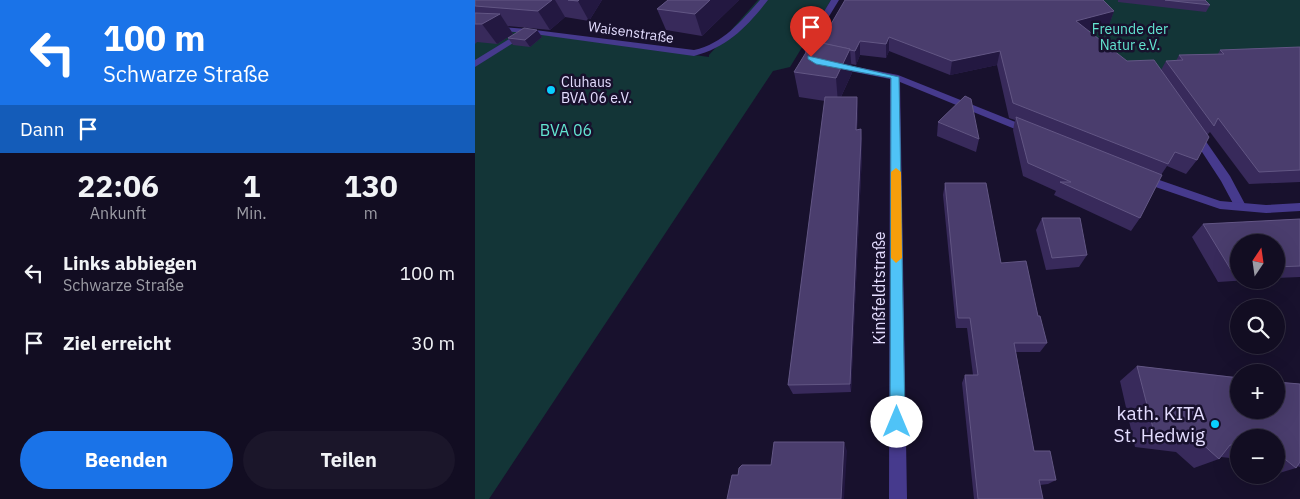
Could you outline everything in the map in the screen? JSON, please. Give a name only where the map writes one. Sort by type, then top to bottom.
[{"type":"street","name":"Waisenstraße","points":[[475,28],[527,31],[694,53],[713,48],[725,40],[764,0]]},
{"type":"street","points":[[835,0],[807,46],[811,57],[819,62],[895,77],[1042,137]]},
{"type":"street","points":[[475,64],[527,31]]},
{"type":"street","name":"Kinßfeldtstraße","points":[[895,77],[898,499]]},
{"type":"street","points":[[1190,126],[1226,179],[1240,206]]},
{"type":"street","points":[[1134,174],[1171,189],[1220,205],[1266,208],[1300,207]]},
{"type":"green space","name":"BVA 06","points":[[758,0],[831,0],[790,67],[773,71],[489,499],[475,499],[475,29],[524,32],[709,57]]},
{"type":"green space","name":"Freunde der Natur e.V.","points":[[1027,0],[1300,0],[1300,67],[1111,76]]},
{"type":"building","points":[[475,0],[552,0],[538,11],[475,6]]},
{"type":"building","points":[[668,0],[710,0],[695,14],[657,9]]},
{"type":"building","points":[[845,0],[1103,0],[1114,11],[1076,21],[1127,61],[1154,60],[1209,137],[1197,160],[1175,152],[1168,164],[1013,103],[1000,51],[952,61],[889,37],[886,44],[860,41],[855,51],[820,43]]},
{"type":"building","points":[[1165,0],[1205,0],[1210,5]]},
{"type":"building","points":[[475,13],[500,14],[482,24],[475,24]]},
{"type":"building","points":[[524,28],[537,30],[525,40],[508,38]]},
{"type":"building","points":[[813,41],[850,49],[836,78],[794,72]]},
{"type":"building","points":[[1300,47],[1300,170],[1259,172],[1218,118],[1214,126],[1166,61],[1183,60],[1179,55],[1224,54],[1220,50]]},
{"type":"building","points":[[965,96],[971,99],[979,139],[938,122]]},
{"type":"building","points":[[825,97],[857,97],[856,130],[861,129],[850,384],[788,385]]},
{"type":"building","points":[[1016,117],[1162,175],[1140,218],[1060,182],[1071,182],[1028,163]]},
{"type":"building","points":[[945,183],[986,183],[1001,263],[1026,261],[1038,316],[1040,316],[1047,343],[1014,343],[1034,451],[1050,451],[1056,480],[1039,480],[1043,499],[978,499],[965,375],[978,375],[970,318],[958,318]]},
{"type":"building","points":[[1042,218],[1080,218],[1087,255],[1052,258]]},
{"type":"building","points":[[1300,219],[1300,266],[1285,267],[1285,234],[1230,234],[1230,268],[1203,224]]},
{"type":"building","points":[[1137,366],[1230,377],[1230,419],[1285,419],[1285,383],[1300,384],[1300,462],[1296,468],[1285,459],[1285,429],[1230,429],[1230,445],[1219,459],[1199,441],[1155,436]]},
{"type":"building","points":[[774,442],[844,442],[841,499],[727,499],[732,475],[738,475],[739,468],[742,465],[771,465]]},
{"type":"slow traffic","points":[[896,172],[896,258]]},
{"type":"place","name":"Cluhaus BVA 06 e.V.","points":[[551,90]]},
{"type":"place","name":"kath. KITA St. Hedwig","points":[[1215,424]]},
{"type":"route","points":[[811,57],[819,62],[895,77],[897,422]]}]
